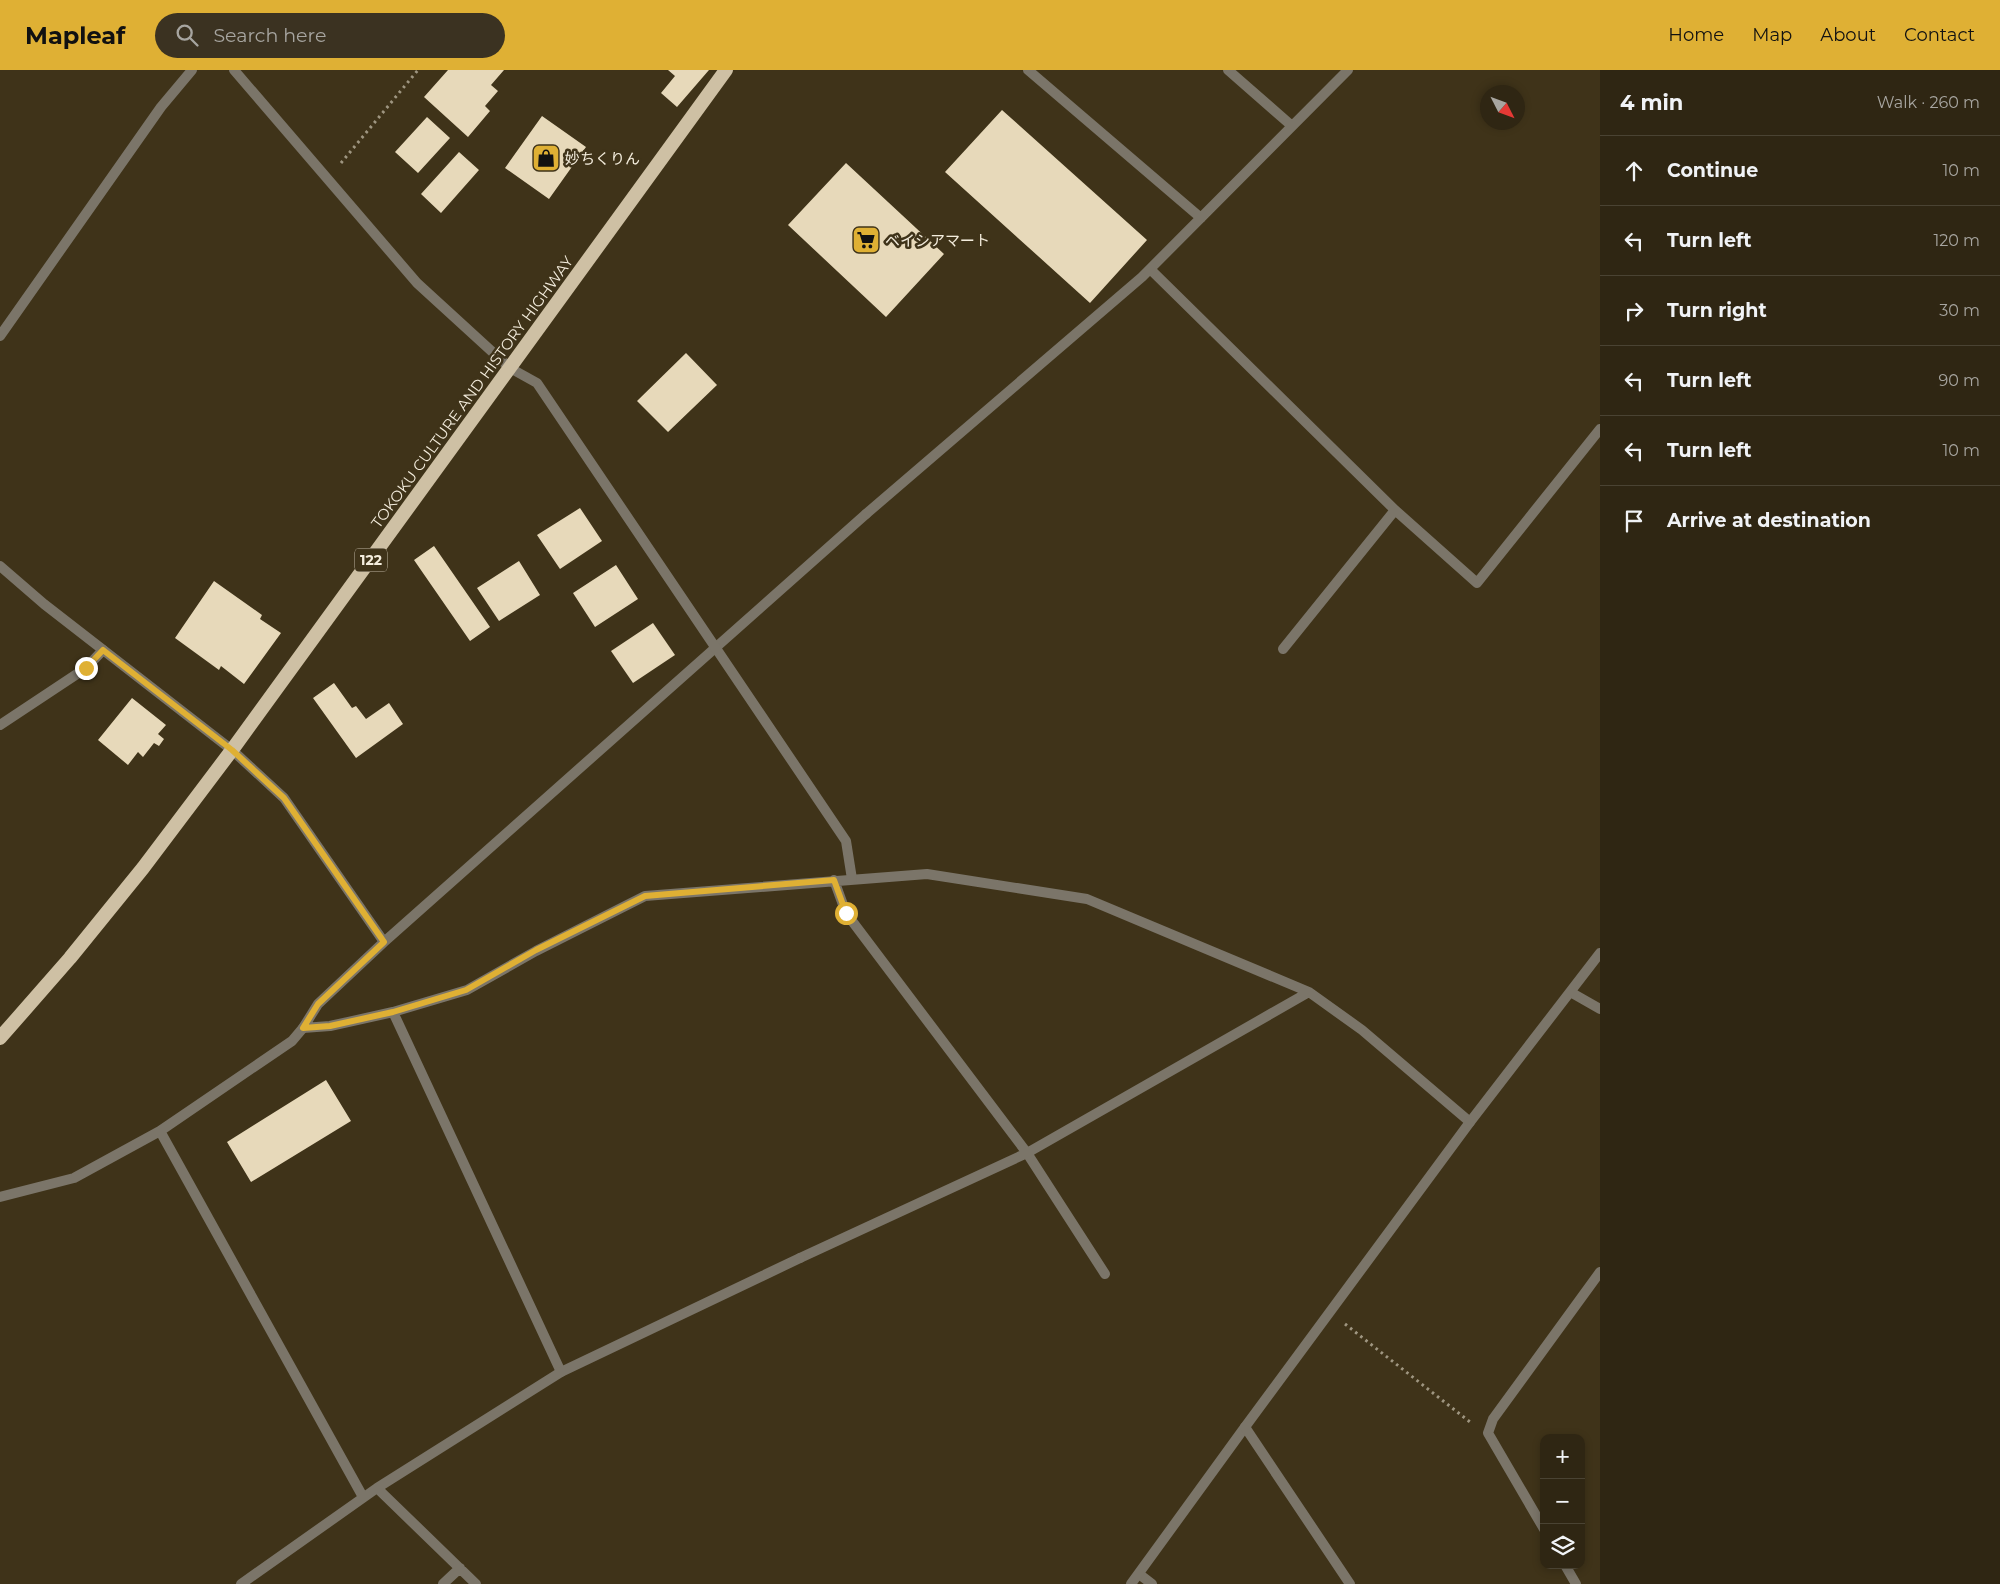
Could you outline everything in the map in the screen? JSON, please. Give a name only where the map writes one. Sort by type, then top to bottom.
[{"type":"highway","name":"TOKOKU CULTURE AND HISTORY HIGHWAY","points":[[0,1038],[70,958],[137,876],[232,750],[726,70]]},
{"type":"street","points":[[0,336],[161,108],[192,70]]},
{"type":"street","points":[[234,70],[417,283],[510,368],[537,382],[717,646],[846,841],[852,879]]},
{"type":"street","points":[[1028,70],[1201,218]]},
{"type":"street","points":[[1228,70],[1292,126]]},
{"type":"street","points":[[0,1197],[74,1178],[160,1131],[292,1041],[303,1028],[318,1004],[384,942],[866,514],[1150,269],[1348,70]]},
{"type":"street","points":[[1150,269],[1395,510],[1477,583],[1600,429]]},
{"type":"street","points":[[1283,649],[1395,510]]},
{"type":"street","points":[[0,566],[103,650],[232,750],[284,798],[384,942]]},
{"type":"street","points":[[0,724],[86,668],[103,650]]},
{"type":"street","points":[[303,1028],[330,1026],[393,1012],[466,990],[536,950],[645,896],[927,874],[1087,899],[1309,992],[1362,1030],[1470,1122]]},
{"type":"street","points":[[834,880],[846,913],[1027,1154],[1105,1274]]},
{"type":"street","points":[[1131,1584],[1470,1122],[1572,993],[1600,953]]},
{"type":"street","points":[[241,1584],[363,1497],[561,1372],[800,1258],[1027,1154],[1309,992]]},
{"type":"street","points":[[1572,993],[1600,1009]]},
{"type":"street","points":[[393,1012],[561,1372]]},
{"type":"street","points":[[160,1131],[363,1497]]},
{"type":"street","points":[[1541,1524],[1488,1433],[1493,1419],[1600,1272]]},
{"type":"street","points":[[1245,1427],[1350,1584]]},
{"type":"street","points":[[377,1488],[476,1584]]},
{"type":"street","points":[[443,1584],[460,1568]]},
{"type":"street","points":[[1567,1569],[1576,1584]]},
{"type":"street","points":[[1138,1574],[1152,1584]]},
{"type":"path","points":[[328,179],[418,70]]},
{"type":"path","points":[[1331,1313],[1470,1422],[1488,1433]]},
{"type":"building","points":[[448,70],[504,70],[491,85],[498,91],[485,106],[490,111],[468,137],[424,97]]},
{"type":"building","points":[[668,70],[709,70],[677,107],[661,93],[675,76]]},
{"type":"building","points":[[1002,110],[1147,240],[1090,303],[945,172]]},
{"type":"building","name":"妙ちくりん","points":[[542,116],[586,147],[549,199],[505,168]]},
{"type":"building","points":[[427,117],[450,138],[418,173],[395,152]]},
{"type":"building","points":[[459,152],[479,170],[441,213],[421,194]]},
{"type":"building","name":"ベイシアマート","points":[[846,163],[944,254],[886,317],[788,225]]},
{"type":"building","points":[[686,353],[717,385],[668,432],[637,401]]},
{"type":"building","points":[[580,508],[602,541],[560,569],[537,535]]},
{"type":"building","points":[[434,546],[490,627],[470,641],[414,560]]},
{"type":"building","points":[[519,561],[540,595],[499,621],[477,588]]},
{"type":"building","points":[[616,565],[638,599],[595,627],[573,593]]},
{"type":"building","points":[[214,581],[262,615],[260,619],[281,633],[244,684],[221,666],[219,670],[175,638]]},
{"type":"building","points":[[653,623],[675,655],[633,683],[611,651]]},
{"type":"building","points":[[334,683],[352,708],[356,706],[366,719],[389,703],[403,724],[356,758],[313,698]]},
{"type":"building","points":[[132,698],[166,725],[158,734],[164,739],[159,746],[154,743],[143,757],[138,752],[128,765],[98,740]]},
{"type":"building","points":[[326,1080],[351,1121],[251,1182],[227,1142]]},
{"type":"place","name":"妙ちくりん","points":[[546,158]]},
{"type":"place","name":"ベイシアマート","points":[[866,240]]},
{"type":"route","points":[[86,668],[103,650],[232,750],[284,798],[384,942],[318,1004],[303,1028],[330,1026],[393,1012],[466,990],[536,950],[645,896],[834,880],[846,913]]}]
